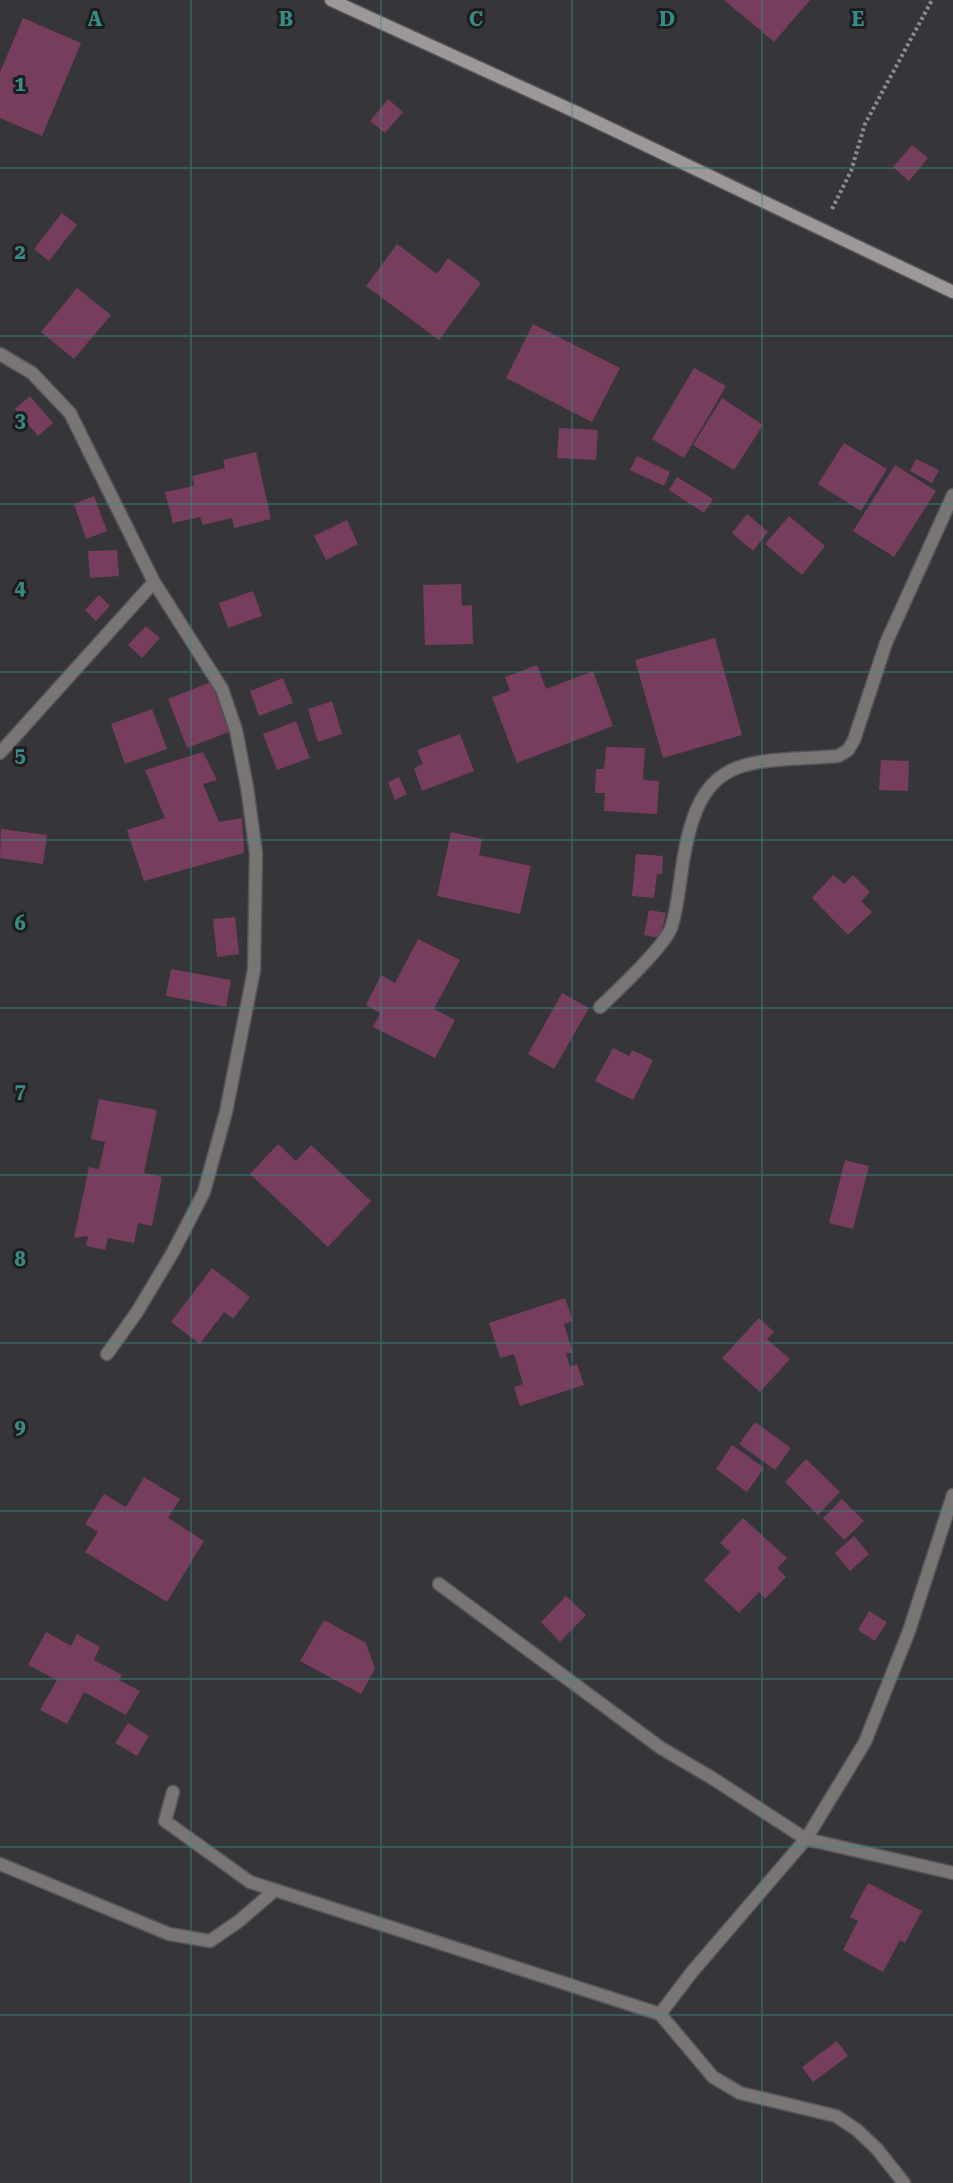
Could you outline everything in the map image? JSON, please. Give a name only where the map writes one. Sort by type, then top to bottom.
[{"type":"main road","points":[[332,0],[578,113],[953,292]]},
{"type":"street","points":[[0,354],[32,373],[70,413],[154,582],[222,689],[236,730],[256,853],[254,970],[226,1112],[204,1191],[173,1252],[137,1312],[107,1354]]},
{"type":"street","points":[[600,1007],[657,948],[671,929],[688,830],[703,794],[722,774],[748,763],[838,756],[848,750],[854,741],[886,644],[953,495]]},
{"type":"street","points":[[0,753],[154,582]]},
{"type":"street","points":[[660,2014],[700,1963],[806,1839],[865,1742],[909,1630],[953,1495]]},
{"type":"street","points":[[439,1584],[660,1748],[712,1778],[806,1839],[953,1873]]},
{"type":"street","points":[[173,1792],[165,1821],[250,1882],[660,2014],[713,2077],[740,2092],[836,2116],[870,2143],[904,2183]]},
{"type":"street","points":[[0,1864],[169,1934],[210,1941],[239,1921],[275,1890]]},
{"type":"path","points":[[823,229],[850,171],[865,124],[932,0]]},
{"type":"building","points":[[724,0],[810,0],[774,42]]},
{"type":"building","points":[[23,18],[81,43],[42,136],[0,118],[0,72]]},
{"type":"building","points":[[388,99],[403,112],[385,133],[370,121]]},
{"type":"building","points":[[912,145],[928,158],[909,181],[893,167]]},
{"type":"building","points":[[62,213],[77,225],[49,261],[34,249]]},
{"type":"building","points":[[397,244],[437,274],[448,258],[481,283],[439,340],[366,286]]},
{"type":"building","points":[[77,288],[111,315],[74,359],[41,332]]},
{"type":"building","points":[[533,324],[620,368],[592,422],[506,378]]},
{"type":"building","points":[[694,368],[726,386],[684,458],[652,439]]},
{"type":"building","points":[[30,396],[53,423],[38,436],[15,409]]},
{"type":"building","points":[[722,398],[763,425],[734,470],[693,445]]},
{"type":"building","points":[[559,428],[598,430],[596,460],[557,458]]},
{"type":"building","points":[[844,443],[887,469],[861,511],[818,484]]},
{"type":"building","points":[[256,452],[271,519],[234,528],[232,518],[203,525],[200,517],[173,523],[165,492],[194,486],[192,476],[225,468],[223,460]]},
{"type":"building","points":[[637,456],[670,472],[664,486],[630,470]]},
{"type":"building","points":[[916,459],[939,470],[932,483],[910,471]]},
{"type":"building","points":[[895,465],[936,491],[894,557],[853,531]]},
{"type":"building","points":[[677,477],[713,499],[704,513],[669,490]]},
{"type":"building","points":[[94,496],[107,531],[86,539],[74,504]]},
{"type":"building","points":[[747,514],[768,532],[753,551],[732,533]]},
{"type":"building","points":[[789,516],[825,546],[802,575],[765,544]]},
{"type":"building","points":[[347,520],[358,544],[326,560],[314,536]]},
{"type":"building","points":[[117,550],[119,576],[90,578],[88,551]]},
{"type":"building","points":[[461,584],[462,606],[472,605],[473,644],[425,645],[423,585]]},
{"type":"building","points":[[253,591],[262,616],[228,628],[219,603]]},
{"type":"building","points":[[99,595],[110,606],[96,621],[85,610]]},
{"type":"building","points":[[146,626],[160,638],[142,658],[128,645]]},
{"type":"building","points":[[715,638],[742,735],[663,758],[635,660]]},
{"type":"building","points":[[537,665],[546,689],[593,671],[613,726],[517,763],[492,697],[510,691],[505,677]]},
{"type":"building","points":[[283,678],[293,703],[259,716],[250,691]]},
{"type":"building","points":[[211,682],[229,732],[187,748],[168,699]]},
{"type":"building","points":[[332,701],[342,734],[318,742],[308,709]]},
{"type":"building","points":[[152,709],[167,749],[125,764],[111,724]]},
{"type":"building","points":[[296,721],[310,758],[277,770],[263,734]]},
{"type":"building","points":[[460,734],[474,771],[422,791],[414,768],[423,764],[417,750]]},
{"type":"building","points":[[606,747],[645,748],[643,780],[659,781],[657,814],[604,811],[605,793],[595,793],[596,769],[604,769]]},
{"type":"building","points":[[203,752],[217,780],[203,784],[219,822],[242,818],[244,853],[144,881],[127,830],[165,818],[145,770]]},
{"type":"building","points":[[881,760],[909,761],[908,791],[879,790]]},
{"type":"building","points":[[399,777],[407,794],[395,800],[388,782]]},
{"type":"building","points":[[1,829],[47,835],[43,864],[0,858]]},
{"type":"building","points":[[451,832],[482,839],[479,855],[531,866],[520,914],[437,896]]},
{"type":"building","points":[[636,854],[663,856],[662,874],[657,874],[654,898],[632,896]]},
{"type":"building","points":[[833,875],[844,884],[853,875],[870,892],[861,901],[872,912],[848,935],[812,898]]},
{"type":"building","points":[[649,910],[666,913],[660,938],[644,935]]},
{"type":"building","points":[[235,917],[239,954],[217,957],[213,919]]},
{"type":"building","points":[[418,939],[460,960],[434,1009],[455,1020],[435,1058],[373,1027],[380,1013],[366,1005],[381,975],[395,983]]},
{"type":"building","points":[[171,969],[231,980],[226,1007],[166,996]]},
{"type":"building","points":[[562,993],[589,1008],[554,1069],[528,1054]]},
{"type":"building","points":[[613,1048],[629,1056],[632,1050],[653,1060],[633,1100],[595,1081]]},
{"type":"building","points":[[99,1099],[157,1110],[144,1173],[162,1177],[152,1226],[138,1223],[134,1243],[108,1238],[105,1250],[86,1246],[88,1236],[74,1238],[89,1167],[99,1169],[105,1142],[91,1139]]},
{"type":"building","points":[[278,1144],[296,1161],[311,1145],[371,1201],[328,1247],[250,1174]]},
{"type":"building","points":[[845,1160],[869,1166],[853,1229],[829,1223]]},
{"type":"building","points":[[212,1268],[250,1297],[233,1319],[224,1312],[200,1344],[171,1322]]},
{"type":"building","points":[[565,1298],[573,1321],[564,1324],[573,1353],[566,1353],[570,1367],[577,1364],[584,1385],[520,1406],[514,1387],[523,1384],[514,1354],[500,1358],[489,1323]]},
{"type":"building","points":[[759,1318],[774,1332],[767,1339],[790,1359],[760,1392],[722,1358]]},
{"type":"building","points":[[755,1422],[791,1448],[775,1470],[739,1444]]},
{"type":"building","points":[[732,1445],[764,1468],[747,1492],[716,1469]]},
{"type":"building","points":[[806,1459],[840,1492],[818,1515],[785,1482]]},
{"type":"building","points":[[144,1477],[180,1499],[168,1518],[204,1541],[167,1602],[85,1552],[98,1532],[85,1524],[104,1494],[126,1507]]},
{"type":"building","points":[[842,1499],[864,1521],[844,1540],[823,1518]]},
{"type":"building","points":[[743,1518],[787,1558],[777,1568],[786,1577],[765,1599],[759,1592],[739,1613],[704,1580],[730,1552],[720,1543]]},
{"type":"building","points":[[854,1536],[869,1554],[850,1571],[835,1553]]},
{"type":"building","points":[[566,1596],[586,1615],[560,1642],[541,1622]]},
{"type":"building","points":[[869,1611],[887,1622],[875,1641],[858,1630]]},
{"type":"building","points":[[324,1620],[366,1643],[375,1669],[361,1694],[300,1661]]},
{"type":"building","points":[[46,1632],[71,1646],[77,1634],[100,1647],[94,1660],[122,1675],[119,1680],[140,1691],[126,1715],[84,1692],[67,1724],[40,1710],[57,1680],[28,1665]]},
{"type":"building","points":[[128,1723],[149,1736],[137,1756],[115,1743]]},
{"type":"building","points":[[868,1883],[922,1911],[905,1943],[900,1940],[883,1972],[843,1950],[858,1921],[850,1917]]},
{"type":"building","points":[[837,2041],[848,2056],[813,2082],[802,2067]]}]
